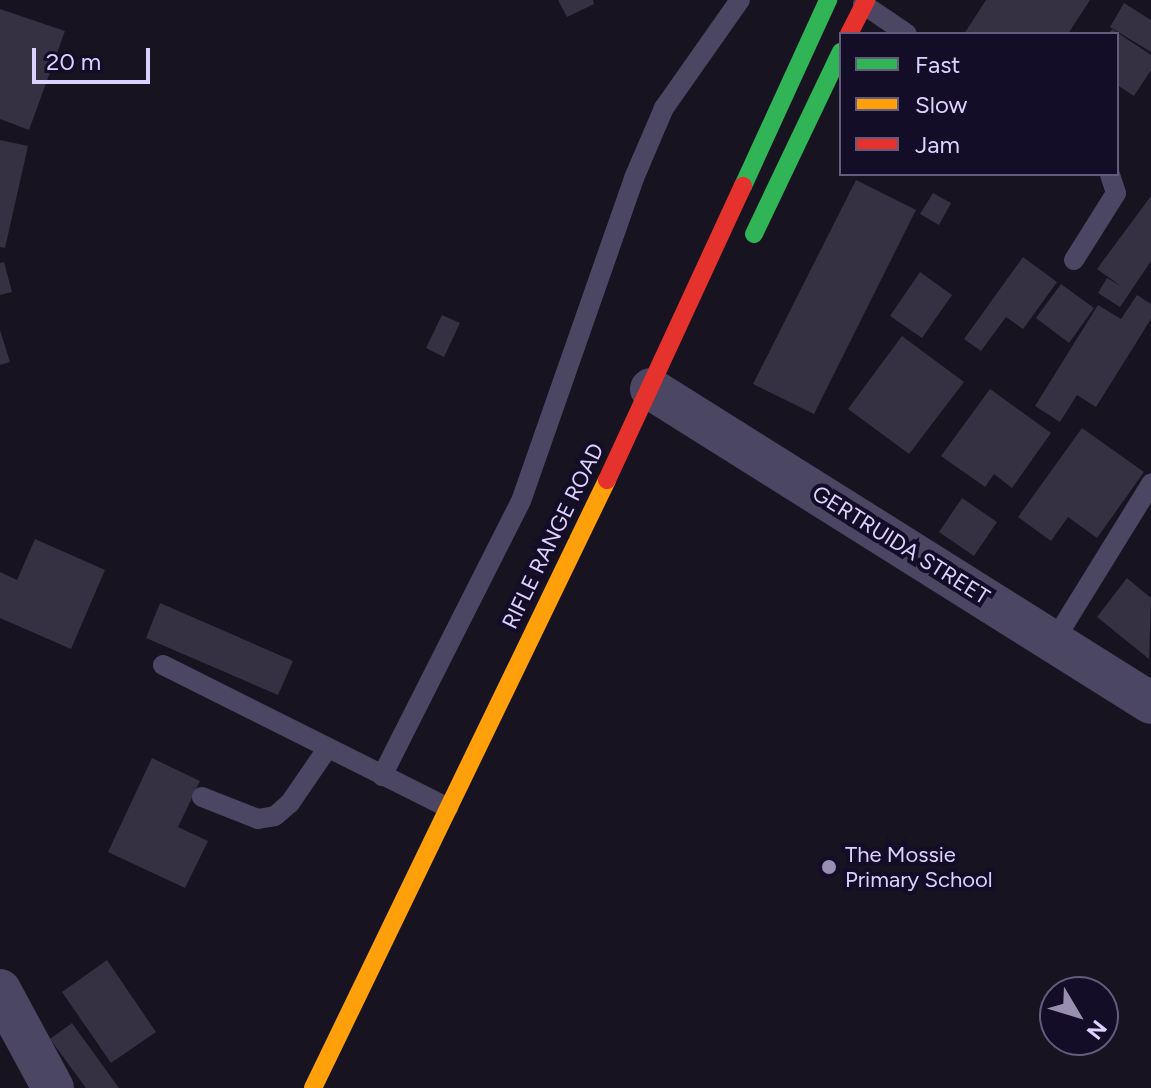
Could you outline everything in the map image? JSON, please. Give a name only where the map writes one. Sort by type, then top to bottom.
[{"type":"main road","name":"RIFLE RANGE ROAD","points":[[313,1088],[448,808],[668,400],[828,0]]},
{"type":"main road","points":[[850,32],[864,2]]},
{"type":"main road","points":[[747,249],[839,56]]},
{"type":"street","name":"GERTRUIDA STREET","points":[[668,400],[1151,703]]},
{"type":"street","points":[[0,990],[53,1088]]},
{"type":"lane","points":[[382,776],[521,501],[634,178],[664,108],[740,0]]},
{"type":"lane","points":[[864,2],[904,32]]},
{"type":"lane","points":[[1074,260],[1116,193],[1111,176]]},
{"type":"lane","points":[[1054,641],[1151,484]]},
{"type":"lane","points":[[163,665],[448,808]]},
{"type":"lane","points":[[202,797],[258,819],[275,816],[290,803],[327,749]]},
{"type":"building","points":[[558,0],[593,0],[594,4],[567,17]]},
{"type":"building","points":[[986,0],[1090,0],[1069,32],[965,32]]},
{"type":"building","points":[[1124,3],[1151,20],[1151,52],[1119,32],[1110,27]]},
{"type":"building","points":[[0,9],[65,31],[29,130],[0,119]]},
{"type":"building","points":[[1119,34],[1151,55],[1151,70],[1134,96],[1119,86]]},
{"type":"building","points":[[0,140],[28,146],[5,248],[0,247]]},
{"type":"building","points":[[856,180],[916,210],[814,414],[753,384]]},
{"type":"building","points":[[933,193],[951,203],[939,225],[920,214]]},
{"type":"building","points":[[1151,196],[1151,261],[1120,307],[1098,293],[1107,278],[1121,286],[1097,269]]},
{"type":"building","points":[[1023,257],[1057,282],[1023,329],[1006,317],[981,351],[964,339]]},
{"type":"building","points":[[4,262],[12,292],[0,295],[0,263]]},
{"type":"building","points":[[920,272],[952,295],[922,338],[890,316]]},
{"type":"building","points":[[1061,284],[1094,308],[1069,343],[1036,318]]},
{"type":"building","points":[[1137,295],[1151,304],[1151,319],[1096,407],[1077,395],[1060,422],[1035,406],[1098,305],[1121,319]]},
{"type":"building","points":[[442,315],[460,323],[444,357],[426,348]]},
{"type":"building","points":[[0,330],[10,362],[0,365]]},
{"type":"building","points":[[902,336],[964,382],[909,454],[848,409]]},
{"type":"building","points":[[990,389],[1051,433],[1012,488],[994,474],[985,487],[941,456]]},
{"type":"building","points":[[1082,428],[1144,472],[1097,538],[1068,517],[1051,541],[1018,517]]},
{"type":"building","points":[[962,498],[997,522],[974,556],[939,532]]},
{"type":"building","points":[[35,539],[105,570],[71,649],[0,618],[0,572],[17,580]]},
{"type":"building","points":[[1127,578],[1151,598],[1149,659],[1097,617]]},
{"type":"building","points":[[160,603],[293,661],[278,695],[146,638]]},
{"type":"building","points":[[152,758],[200,781],[178,827],[208,841],[185,888],[108,852]]},
{"type":"building","points":[[107,960],[156,1032],[111,1063],[62,992]]},
{"type":"building","points":[[72,1023],[119,1088],[86,1088],[50,1039]]},
{"type":"traffic: fast","points":[[743,186],[828,0]]},
{"type":"traffic: fast","points":[[754,234],[839,56]]},
{"type":"traffic: slow","points":[[313,1088],[607,480]]},
{"type":"traffic: jam","points":[[850,32],[866,0]]},
{"type":"traffic: jam","points":[[607,480],[743,186]]},
{"type":"place","name":"The Mossie Primary School","points":[[829,867]]}]
